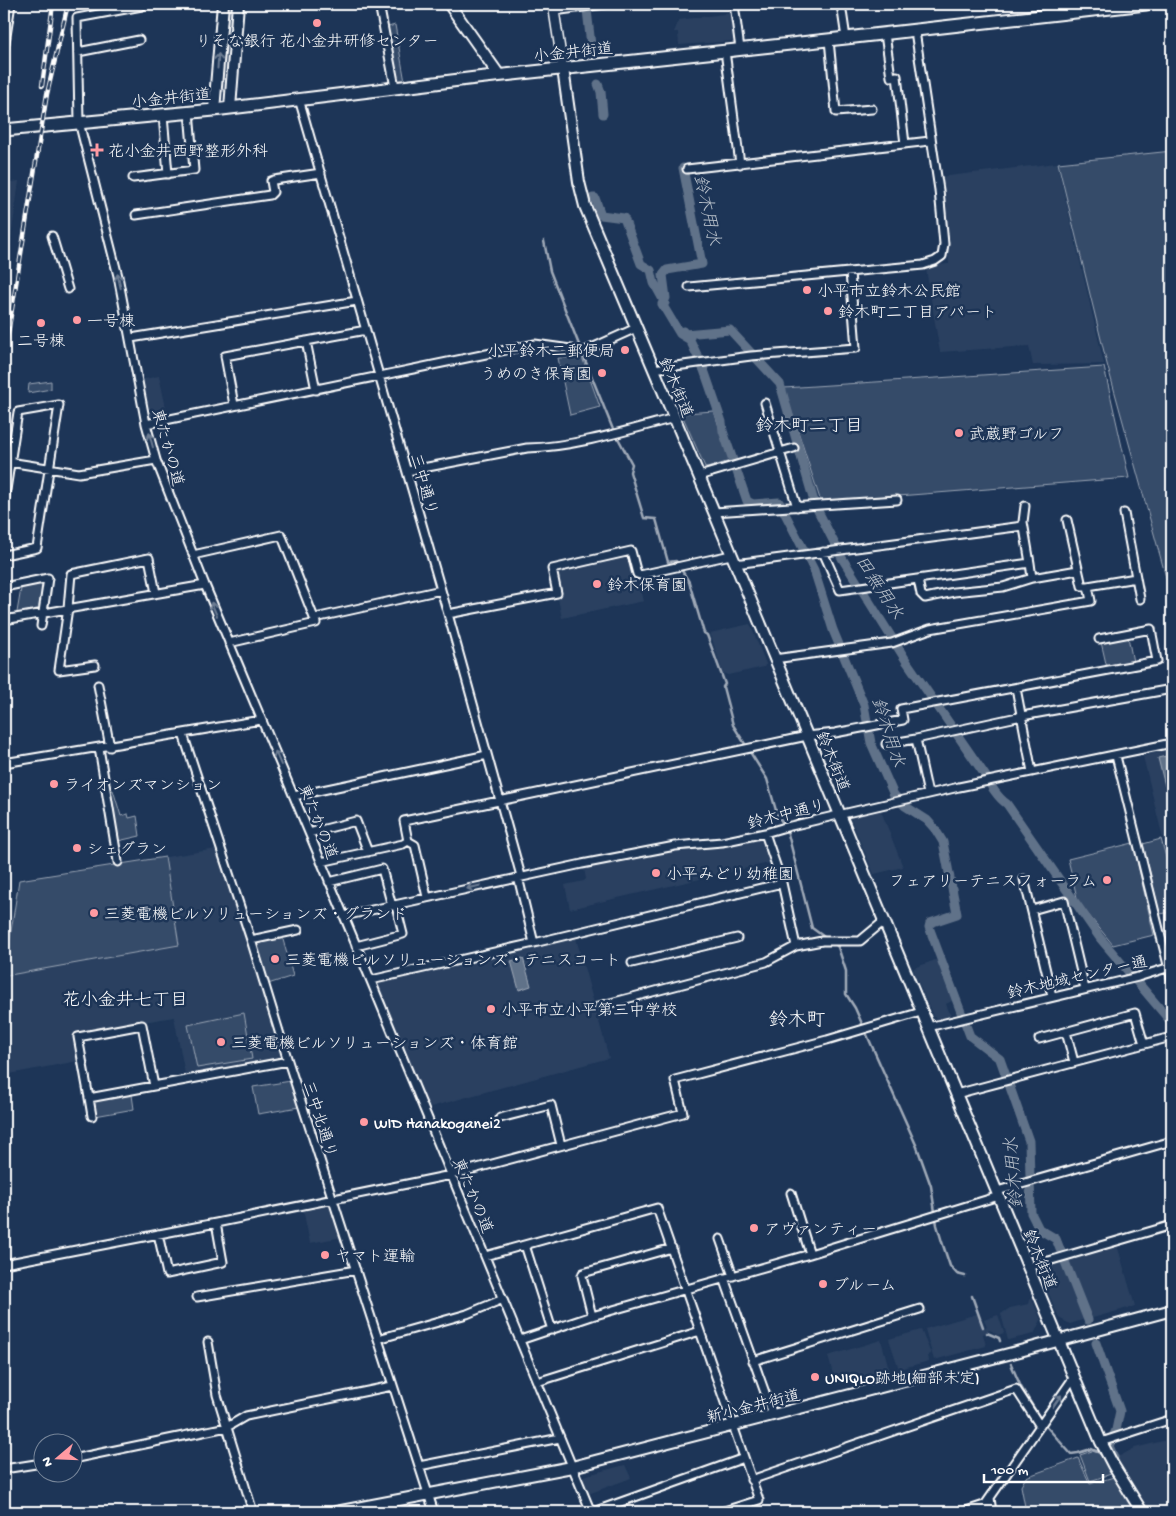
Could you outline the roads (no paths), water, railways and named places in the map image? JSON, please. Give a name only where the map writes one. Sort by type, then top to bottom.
[{"type":"main road","points":[[214,110],[223,4]]},
{"type":"main road","points":[[230,108],[238,4]]},
{"type":"main road","points":[[449,4],[498,75]]},
{"type":"main road","name":"小金井街道","points":[[4,130],[214,110],[498,75],[915,31],[1146,4]]},
{"type":"main road","name":"鈴木街道","points":[[563,68],[581,195],[1074,1377],[1109,1439],[1113,1465],[1142,1512]]},
{"type":"main road","name":"新小金井街道","points":[[336,1512],[428,1496],[572,1467],[1172,1310]]},
{"type":"street","points":[[4,49],[6,20],[12,4]]},
{"type":"street","points":[[378,4],[395,87]]},
{"type":"street","points":[[554,7],[605,4]]},
{"type":"street","points":[[734,4],[740,50]]},
{"type":"street","points":[[840,4],[846,38]]},
{"type":"street","name":"東たかの道","points":[[142,6],[78,18],[79,122],[118,276],[146,424],[156,460],[205,586],[310,833],[592,1512]]},
{"type":"street","name":"鈴木街道","points":[[554,7],[563,68]]},
{"type":"street","points":[[689,287],[922,265],[935,261],[942,256],[944,244],[939,190],[930,141],[915,31]]},
{"type":"street","points":[[885,34],[891,77],[897,76],[906,144]]},
{"type":"street","points":[[78,52],[139,40]]},
{"type":"street","points":[[829,40],[836,112],[872,109]]},
{"type":"street","points":[[725,51],[740,164]]},
{"type":"street","name":"三中通り","points":[[299,99],[448,614],[520,877],[534,943]]},
{"type":"street","points":[[133,178],[194,170],[189,112]]},
{"type":"street","points":[[163,115],[168,174]]},
{"type":"street","points":[[687,169],[930,141]]},
{"type":"street","points":[[136,215],[270,195],[273,192],[271,181],[321,173]]},
{"type":"street","points":[[52,236],[68,289]]},
{"type":"street","points":[[653,369],[750,356],[856,348],[850,272]]},
{"type":"street","points":[[130,338],[357,301]]},
{"type":"street","points":[[146,424],[536,344],[585,351],[636,328]]},
{"type":"street","points":[[234,405],[225,356],[366,330]]},
{"type":"street","points":[[306,341],[316,390]]},
{"type":"street","points":[[765,403],[797,507]]},
{"type":"street","points":[[4,503],[18,412],[59,406],[51,468],[37,548],[4,555]]},
{"type":"street","points":[[407,471],[528,448],[546,448],[623,432],[674,418]]},
{"type":"street","points":[[699,476],[794,448]]},
{"type":"street","points":[[9,462],[78,474],[156,460]]},
{"type":"street","points":[[714,512],[897,500]]},
{"type":"street","points":[[1025,506],[1023,526],[1032,578]]},
{"type":"street","points":[[1124,513],[1140,599]]},
{"type":"street","points":[[1066,520],[1082,586],[1136,578]]},
{"type":"street","points":[[448,614],[557,593],[552,569],[631,551],[637,574],[640,575],[733,560],[807,554],[1023,526]]},
{"type":"street","points":[[193,555],[281,535],[315,618],[316,623],[229,643]]},
{"type":"street","points":[[823,552],[840,590],[1030,563]]},
{"type":"street","points":[[95,665],[59,670],[71,574],[148,558],[156,593]]},
{"type":"street","points":[[918,580],[920,594],[925,598],[954,592],[1004,587],[1032,578],[1078,570]]},
{"type":"street","points":[[4,587],[48,578],[41,626]]},
{"type":"street","points":[[4,620],[205,586]]},
{"type":"street","points":[[774,659],[895,642],[930,629],[1091,601],[1088,586]]},
{"type":"street","points":[[315,618],[441,590]]},
{"type":"street","points":[[408,841],[404,821],[807,736],[835,734],[903,720],[901,709],[1157,661],[1151,629],[1099,639]]},
{"type":"street","points":[[98,685],[110,747]]},
{"type":"street","points":[[1016,688],[1032,772]]},
{"type":"street","points":[[886,744],[1022,716],[1172,689]]},
{"type":"street","points":[[4,763],[110,747],[261,720]]},
{"type":"street","name":"三中北通り","points":[[183,734],[434,1512]]},
{"type":"street","points":[[916,739],[928,794]]},
{"type":"street","name":"鈴木中通り","points":[[344,916],[520,877],[675,846],[722,842],[928,794],[1172,743]]},
{"type":"street","points":[[99,748],[118,862]]},
{"type":"street","points":[[294,796],[487,755]]},
{"type":"street","name":"鈴木地域センター通","points":[[928,1027],[1138,977],[1164,969],[1168,965],[1116,756]]},
{"type":"street","points":[[310,833],[356,821],[368,852]]},
{"type":"street","points":[[765,833],[782,883],[796,946]]},
{"type":"street","points":[[321,862],[408,841],[415,845],[427,897]]},
{"type":"street","points":[[330,882],[382,869],[403,934],[356,946]]},
{"type":"street","points":[[1024,879],[1052,996]]},
{"type":"street","points":[[371,980],[782,883]]},
{"type":"street","points":[[1032,910],[1064,901],[1085,989]]},
{"type":"street","points":[[599,1006],[766,962],[796,946],[823,941],[860,941],[884,921]]},
{"type":"street","points":[[251,940],[298,930]]},
{"type":"street","points":[[632,963],[737,938]]},
{"type":"street","points":[[1168,965],[1172,982]]},
{"type":"street","points":[[4,1264],[216,1224],[451,1175],[683,1113],[675,1080],[827,1040],[921,1012]]},
{"type":"street","points":[[1039,1039],[1135,1013],[1144,1044]]},
{"type":"street","points":[[92,1116],[78,1037],[142,1025],[154,1086]]},
{"type":"street","points":[[1066,1032],[1074,1062]]},
{"type":"street","points":[[956,1094],[1171,1037]]},
{"type":"street","points":[[89,1098],[288,1061]]},
{"type":"street","points":[[500,1118],[551,1105],[561,1145]]},
{"type":"street","points":[[520,1340],[592,1316],[810,1254],[941,1214],[1030,1181],[1172,1141]]},
{"type":"street","points":[[791,1193],[810,1254]]},
{"type":"street","points":[[485,1256],[657,1208],[758,1500],[721,1512]]},
{"type":"street","points":[[158,1234],[166,1274],[223,1262],[216,1224]]},
{"type":"street","points":[[1028,1267],[1172,1225]]},
{"type":"street","points":[[720,1239],[733,1276]]},
{"type":"street","points":[[525,1245],[552,1330]]},
{"type":"street","points":[[592,1316],[582,1276],[583,1273],[672,1248]]},
{"type":"street","points":[[197,1297],[356,1270]]},
{"type":"street","points":[[724,1278],[773,1415]]},
{"type":"street","points":[[378,1339],[467,1314],[503,1299]]},
{"type":"street","points":[[754,1360],[920,1309]]},
{"type":"street","points":[[537,1382],[700,1331]]},
{"type":"street","points":[[208,1342],[218,1395],[253,1512]]},
{"type":"street","points":[[980,1512],[1074,1377]]},
{"type":"street","points":[[82,1457],[227,1427],[246,1416],[392,1386]]},
{"type":"street","points":[[751,1480],[1016,1389],[1040,1426]]},
{"type":"street","points":[[1109,1439],[1172,1419]]},
{"type":"street","points":[[419,1466],[560,1438]]},
{"type":"street","points":[[592,1512],[744,1458]]},
{"type":"street","points":[[4,1469],[32,1465]]},
{"type":"street","points":[[963,1512],[980,1507],[988,1501]]},
{"type":"street","points":[[988,1501],[992,1512]]},
{"type":"waterway","points":[[587,10],[591,45]]},
{"type":"waterway","points":[[598,84],[601,92],[603,114]]},
{"type":"waterway","name":"鈴木用水","points":[[683,168],[702,264],[667,270],[663,275],[666,298],[662,304],[680,334],[690,340],[704,370],[747,501],[753,504],[779,502],[814,570],[833,630],[864,705],[871,743],[894,795],[905,806],[927,820],[943,842],[957,914],[930,923],[929,927],[970,1036],[1000,1059],[1029,1141],[1031,1213],[1039,1229],[1056,1239],[1088,1320]]},
{"type":"waterway","name":"田無用水","points":[[593,198],[595,198],[601,215],[624,218],[641,264],[651,270],[654,283],[665,303]]},
{"type":"waterway","points":[[544,241],[550,271],[583,355],[612,427],[632,464],[630,472],[644,518],[656,519],[668,562],[676,561],[689,582],[704,633],[707,635],[725,684],[723,687],[733,725],[767,779],[777,814],[787,830],[812,928],[827,939]]},
{"type":"waterway","name":"田無用水","points":[[683,331],[685,334],[730,330],[780,384],[815,505],[842,558],[907,662],[994,791],[1007,804],[1100,938],[1172,1023]]},
{"type":"waterway","points":[[834,943],[838,947],[846,971],[846,994],[855,1008],[917,1147],[931,1186],[937,1225],[950,1266],[957,1274],[965,1276]]},
{"type":"waterway","points":[[972,1296],[983,1327]]},
{"type":"waterway","points":[[987,1333],[999,1338],[1000,1341]]},
{"type":"waterway","name":"鈴木用水","points":[[1096,1343],[1120,1411],[1116,1430],[1109,1446],[1114,1457]]},
{"type":"waterway","points":[[1011,1364],[1021,1387],[1040,1418]]},
{"type":"waterway","points":[[1046,1426],[1071,1454],[1091,1449],[1101,1453]]},
{"type":"railway","points":[[42,86],[53,4]]},
{"type":"railway","points":[[4,358],[47,94],[68,4]]},
{"type":"place","name":"りそな銀行 花小金井研修センター","points":[[317,23]]},
{"type":"place","name":"花小金井西野整形外科","points":[[97,150]]},
{"type":"place","name":"小平市立鈴木公民館","points":[[807,290]]},
{"type":"place","name":"鈴木町二丁目アパート","points":[[828,311]]},
{"type":"place","name":"一号棟","points":[[77,320]]},
{"type":"place","name":"二号棟","points":[[41,323]]},
{"type":"place","name":"小平鈴木二郵便局","points":[[625,350]]},
{"type":"place","name":"うめのき保育園","points":[[602,373]]},
{"type":"place","name":"武蔵野ゴルフ","points":[[959,433]]},
{"type":"place","name":"鈴木保育園","points":[[597,584]]},
{"type":"place","name":"ライオンズマンション","points":[[54,784]]},
{"type":"place","name":"シェグラン","points":[[77,848]]},
{"type":"place","name":"小平みどり幼稚園","points":[[656,873]]},
{"type":"place","name":"フェアリーテニスフォーラム","points":[[1107,880]]},
{"type":"place","name":"三菱電機ビルソリューションズ・グランド","points":[[94,913]]},
{"type":"place","name":"三菱電機ビルソリューションズ・テニスコート","points":[[275,959]]},
{"type":"place","name":"小平市立小平第三中学校","points":[[491,1009]]},
{"type":"place","name":"三菱電機ビルソリューションズ・体育館","points":[[221,1042]]},
{"type":"place","name":"WID Hanakoganei2","points":[[364,1122]]},
{"type":"place","name":"アヴァンティー","points":[[754,1228]]},
{"type":"place","name":"ヤマト運輸","points":[[325,1255]]},
{"type":"place","name":"ブルーム","points":[[823,1284]]},
{"type":"place","name":"UNIQLO跡地(細部未定)","points":[[815,1377]]},
{"type":"district","name":"鈴木町二丁目","points":[[809,425]]},
{"type":"district","name":"花小金井七丁目","points":[[125,999]]},
{"type":"district","name":"鈴木町","points":[[797,1018]]}]
